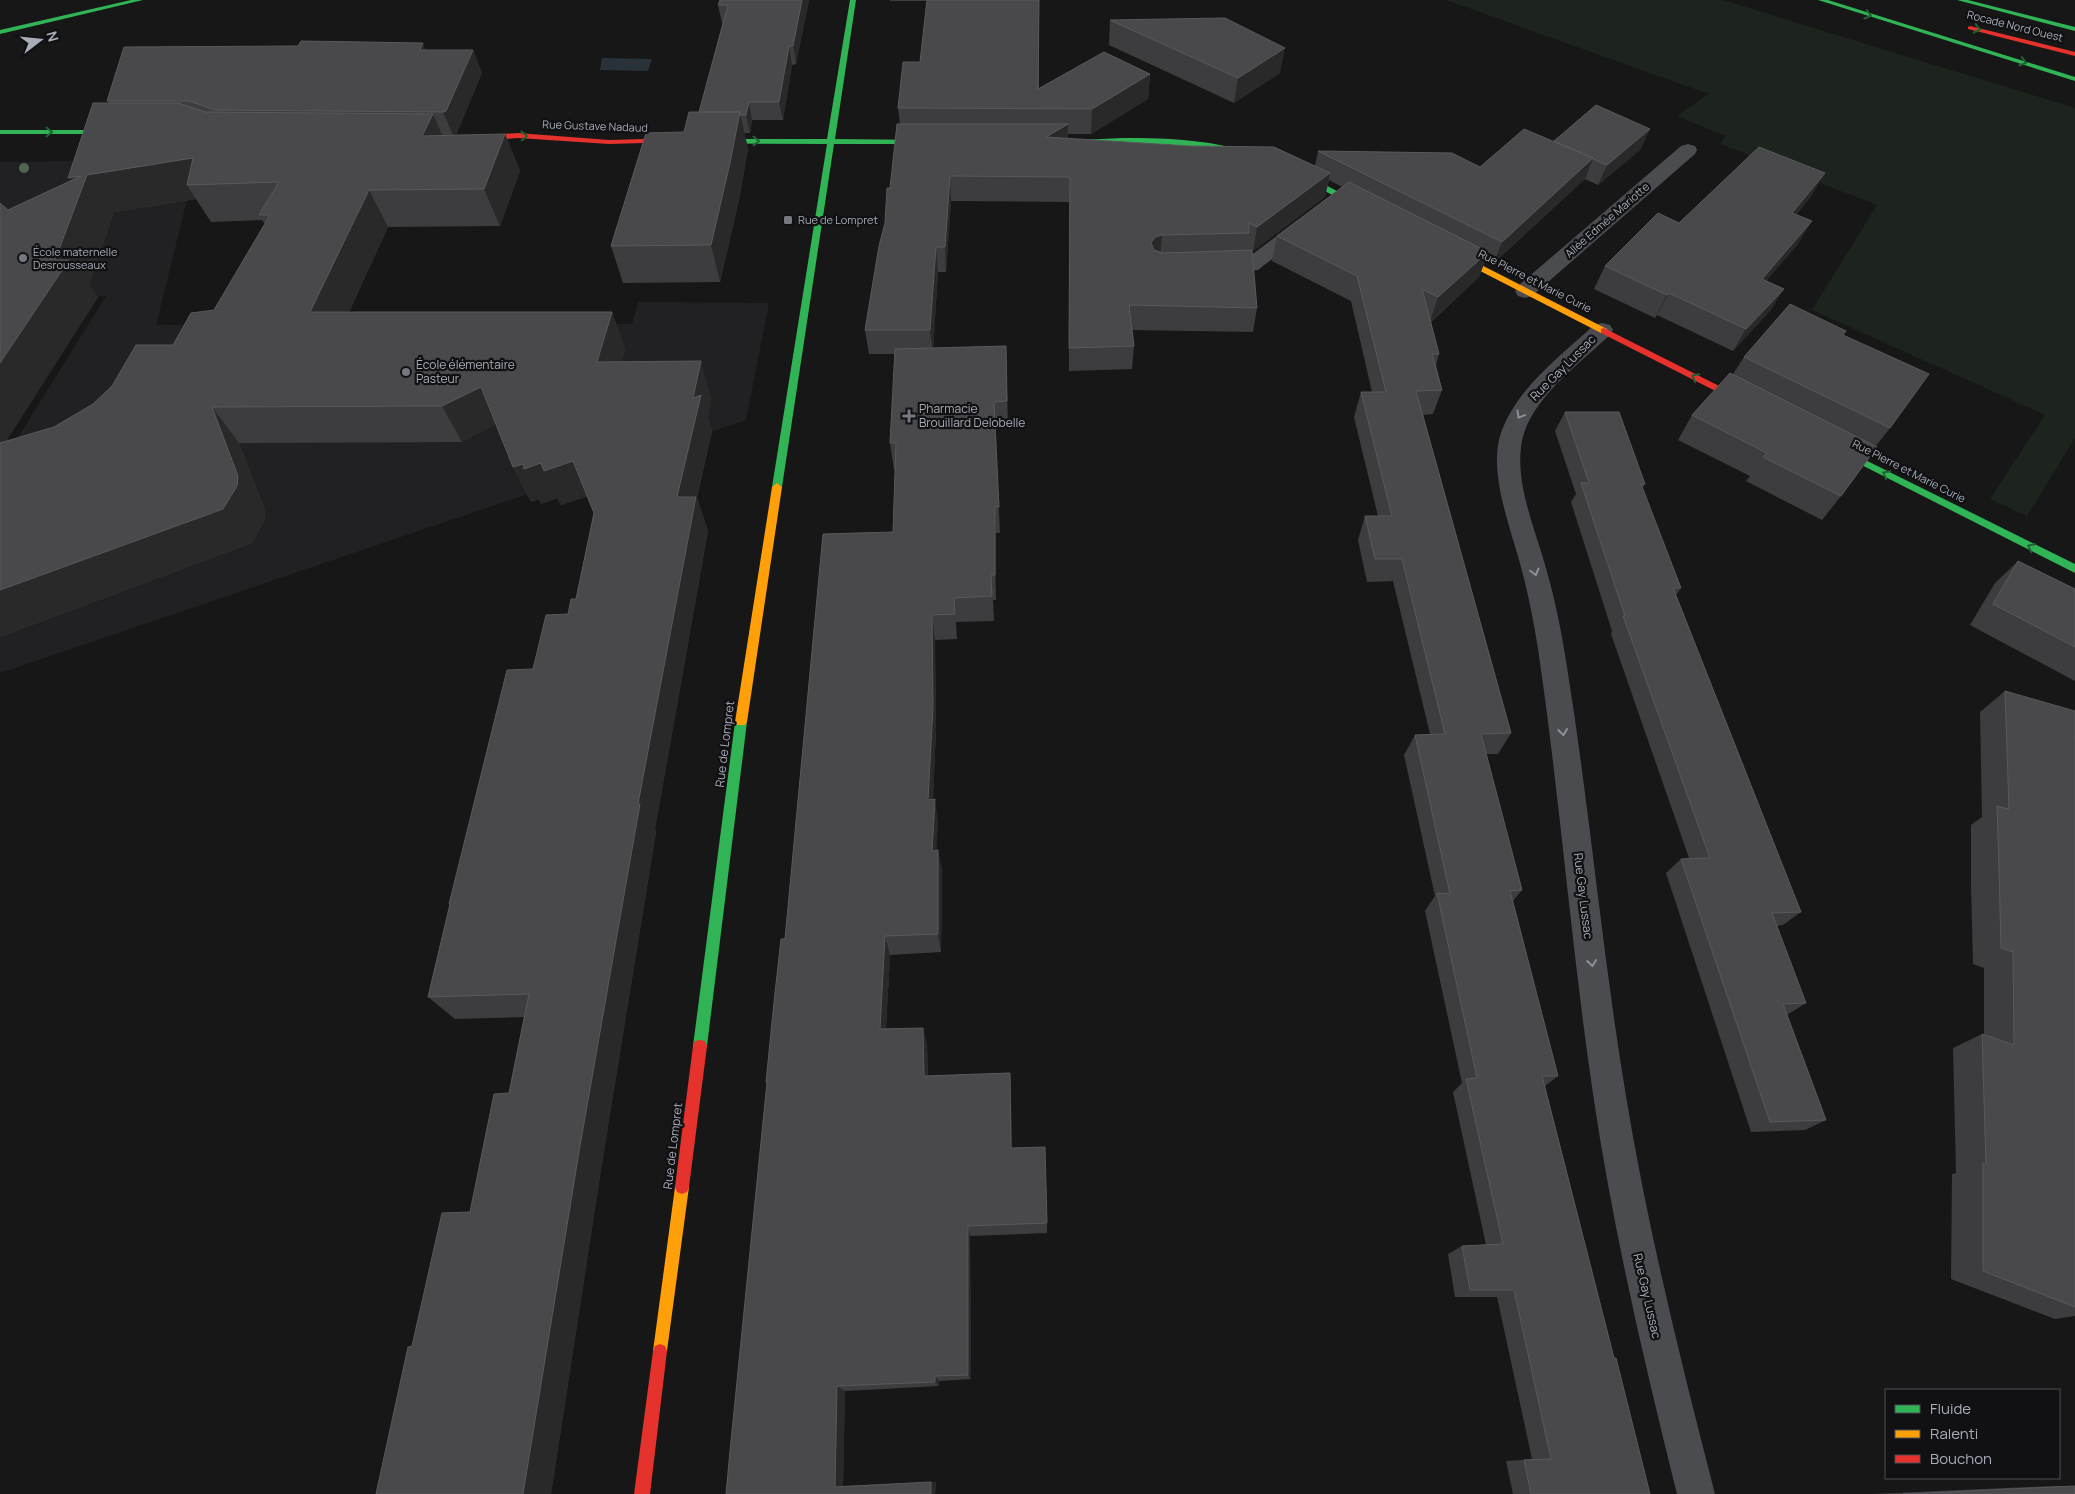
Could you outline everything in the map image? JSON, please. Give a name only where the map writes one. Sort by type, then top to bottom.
[{"type":"main road","points":[[0,32],[140,0]]},
{"type":"main road","name":"Rue de Lompret","points":[[642,1494],[746,687],[853,0]]},
{"type":"main road","points":[[1821,0],[2075,78]]},
{"type":"main road","name":"Rocade Nord Ouest","points":[[1960,0],[2075,29]]},
{"type":"main road","name":"Rocade Nord Ouest","points":[[1959,25],[2075,54]]},
{"type":"main road","points":[[0,132],[136,132]]},
{"type":"main road","name":"Rue Gustave Nadaud","points":[[461,141],[486,136],[571,135],[599,140],[831,142]]},
{"type":"main road","points":[[1070,142],[1148,141],[1201,144],[1241,151],[1262,158]]},
{"type":"main road","points":[[831,142],[942,142]]},
{"type":"main road","points":[[1285,168],[1330,206],[1377,214]]},
{"type":"main road","name":"Rue Pierre et Marie Curie","points":[[1438,246],[1759,410]]},
{"type":"main road","name":"Rue Pierre et Marie Curie","points":[[1821,441],[2075,569]]},
{"type":"street","name":"Allée Edmée Mariotte","points":[[1526,291],[1688,150]]},
{"type":"street","points":[[1196,267],[1251,264],[1330,206]]},
{"type":"street","name":"Rue Gay Lussac","points":[[1602,330],[1540,389],[1525,407],[1514,424],[1509,447],[1509,468],[1515,500],[1536,576],[1555,673],[1603,1051],[1620,1160],[1635,1242],[1654,1328],[1696,1494]]},
{"type":"shaded area","points":[[1446,0],[1723,0],[2075,108],[2075,438],[2027,516],[1990,499],[2045,415],[1812,310],[1877,205],[1720,144],[1726,136],[1677,116],[1709,94]]},
{"type":"shaded area","points":[[602,58],[652,59],[648,71],[600,70]]},
{"type":"shaded area","name":"École élémentaire Pasteur","points":[[76,161],[187,200],[156,325],[632,324],[638,302],[769,303],[746,420],[0,673],[0,466],[106,296],[33,294],[0,301],[0,162]]},
{"type":"building","points":[[720,0],[802,0],[793,46],[789,46],[779,102],[749,102],[746,115],[740,115],[740,112],[699,112],[728,5],[718,5]]},
{"type":"building","points":[[927,0],[1039,0],[1038,89],[1104,52],[1150,74],[1092,109],[898,108],[903,62],[920,62]]},
{"type":"building","points":[[1225,18],[1285,48],[1238,78],[1110,20]]},
{"type":"building","points":[[301,41],[423,43],[420,50],[473,50],[446,111],[443,112],[215,110],[189,101],[107,101],[124,47],[298,46]]},
{"type":"building","points":[[93,103],[178,103],[205,112],[433,114],[422,136],[505,134],[484,189],[369,190],[310,312],[612,312],[597,362],[701,361],[693,398],[701,395],[677,497],[696,497],[638,804],[640,804],[580,1146],[523,1494],[376,1494],[408,1347],[412,1346],[442,1213],[470,1212],[494,1094],[509,1093],[529,994],[428,997],[507,670],[533,669],[546,615],[568,614],[571,599],[576,599],[594,513],[573,461],[544,471],[541,463],[524,469],[523,464],[513,467],[481,387],[442,406],[212,407],[238,476],[237,486],[223,509],[0,590],[0,443],[54,427],[93,404],[112,386],[136,345],[173,345],[191,313],[214,310],[270,215],[259,215],[279,182],[187,185],[193,158],[87,175],[55,260],[69,260],[0,363],[0,203],[8,210],[81,176],[68,178]]},
{"type":"building","points":[[1596,105],[1650,129],[1607,165],[1554,141]]},
{"type":"building","points":[[689,112],[740,112],[711,245],[611,246],[646,133],[684,132]]},
{"type":"building","points":[[897,124],[1068,124],[1046,137],[1190,146],[1274,147],[1330,173],[1257,227],[1249,223],[1249,233],[1162,235],[1155,237],[1151,243],[1154,250],[1163,253],[1252,250],[1257,308],[1129,305],[1134,346],[1069,348],[1070,177],[950,176],[945,247],[936,247],[930,330],[865,330],[879,246],[885,223],[887,188],[890,188]]},
{"type":"building","points":[[1524,129],[1593,158],[1502,242],[1318,151],[1452,153],[1480,167]]},
{"type":"building","points":[[1759,147],[1825,173],[1792,213],[1812,221],[1762,279],[1784,289],[1746,329],[1605,266],[1658,213],[1679,223]]},
{"type":"building","points":[[1349,182],[1488,252],[1438,297],[1422,289],[1439,354],[1432,354],[1442,390],[1416,391],[1511,733],[1481,734],[1522,890],[1510,891],[1558,1076],[1542,1076],[1650,1494],[1531,1494],[1524,1460],[1551,1459],[1514,1290],[1470,1290],[1462,1246],[1503,1244],[1466,1079],[1477,1078],[1437,893],[1450,894],[1415,735],[1445,734],[1402,559],[1375,559],[1365,516],[1392,516],[1361,392],[1386,392],[1357,276],[1277,236]]},
{"type":"building","points":[[1790,304],[1846,331],[1843,335],[1929,374],[1890,428],[1744,357]]},
{"type":"building","points":[[1006,346],[1007,401],[994,402],[999,507],[995,507],[995,575],[991,575],[992,596],[954,598],[955,614],[932,615],[933,707],[928,800],[935,799],[932,851],[938,850],[938,934],[885,936],[880,1029],[923,1028],[924,1076],[1010,1073],[1011,1148],[1045,1147],[1047,1223],[968,1226],[968,1375],[935,1376],[935,1382],[837,1386],[835,1487],[931,1482],[931,1494],[726,1494],[774,1002],[781,939],[785,939],[823,534],[893,532],[896,443],[890,443],[895,349]]},
{"type":"building","points":[[1730,373],[1877,447],[1841,496],[1763,457],[1767,453],[1692,415]]},
{"type":"building","points":[[1565,412],[1619,412],[1645,484],[1641,484],[1681,588],[1673,588],[1801,912],[1772,913],[1806,1003],[1783,1004],[1826,1120],[1770,1122],[1681,859],[1710,858],[1623,616],[1625,616],[1581,483],[1589,483]]},
{"type":"building","points":[[2018,561],[2075,589],[2075,647],[1993,604]]},
{"type":"building","points":[[2005,691],[2075,711],[2075,1307],[1983,1271],[1983,1163],[1986,1165],[1982,1034],[2014,1045],[2013,952],[2001,948],[1997,806],[2009,809]]},
{"type":"building","points":[[2075,1486],[2075,1494],[1903,1494]]},
{"type":"traffic: fast","points":[[0,32],[140,0]]},
{"type":"traffic: fast","points":[[777,487],[853,0]]},
{"type":"traffic: fast","points":[[1821,0],[2075,79]]},
{"type":"traffic: fast","points":[[1960,0],[2075,29]]},
{"type":"traffic: fast","points":[[0,132],[122,132]]},
{"type":"traffic: fast","points":[[644,141],[931,142]]},
{"type":"traffic: fast","points":[[1079,142],[1166,141],[1231,149],[1252,155]]},
{"type":"traffic: fast","points":[[1294,172],[1367,209]]},
{"type":"traffic: fast","points":[[1831,446],[2075,569]]},
{"type":"traffic: fast","points":[[700,1046],[741,722]]},
{"type":"traffic: slow","points":[[1450,252],[1604,331]]},
{"type":"traffic: slow","points":[[741,722],[777,487]]},
{"type":"traffic: slow","points":[[660,1351],[682,1187]]},
{"type":"traffic: jam","points":[[1970,28],[2075,54]]},
{"type":"traffic: jam","points":[[470,140],[518,135],[609,142],[644,141]]},
{"type":"traffic: jam","points":[[1604,331],[1750,405]]},
{"type":"traffic: jam","points":[[682,1187],[700,1046]]},
{"type":"traffic: jam","points":[[642,1494],[660,1351]]},
{"type":"place","name":"Rue de Lompret","points":[[788,220]]},
{"type":"place","name":"École maternelle Desrousseaux","points":[[23,258]]},
{"type":"place","name":"École élémentaire Pasteur","points":[[406,372]]},
{"type":"place","name":"Pharmacie Brouillard Delobelle","points":[[909,416]]}]
